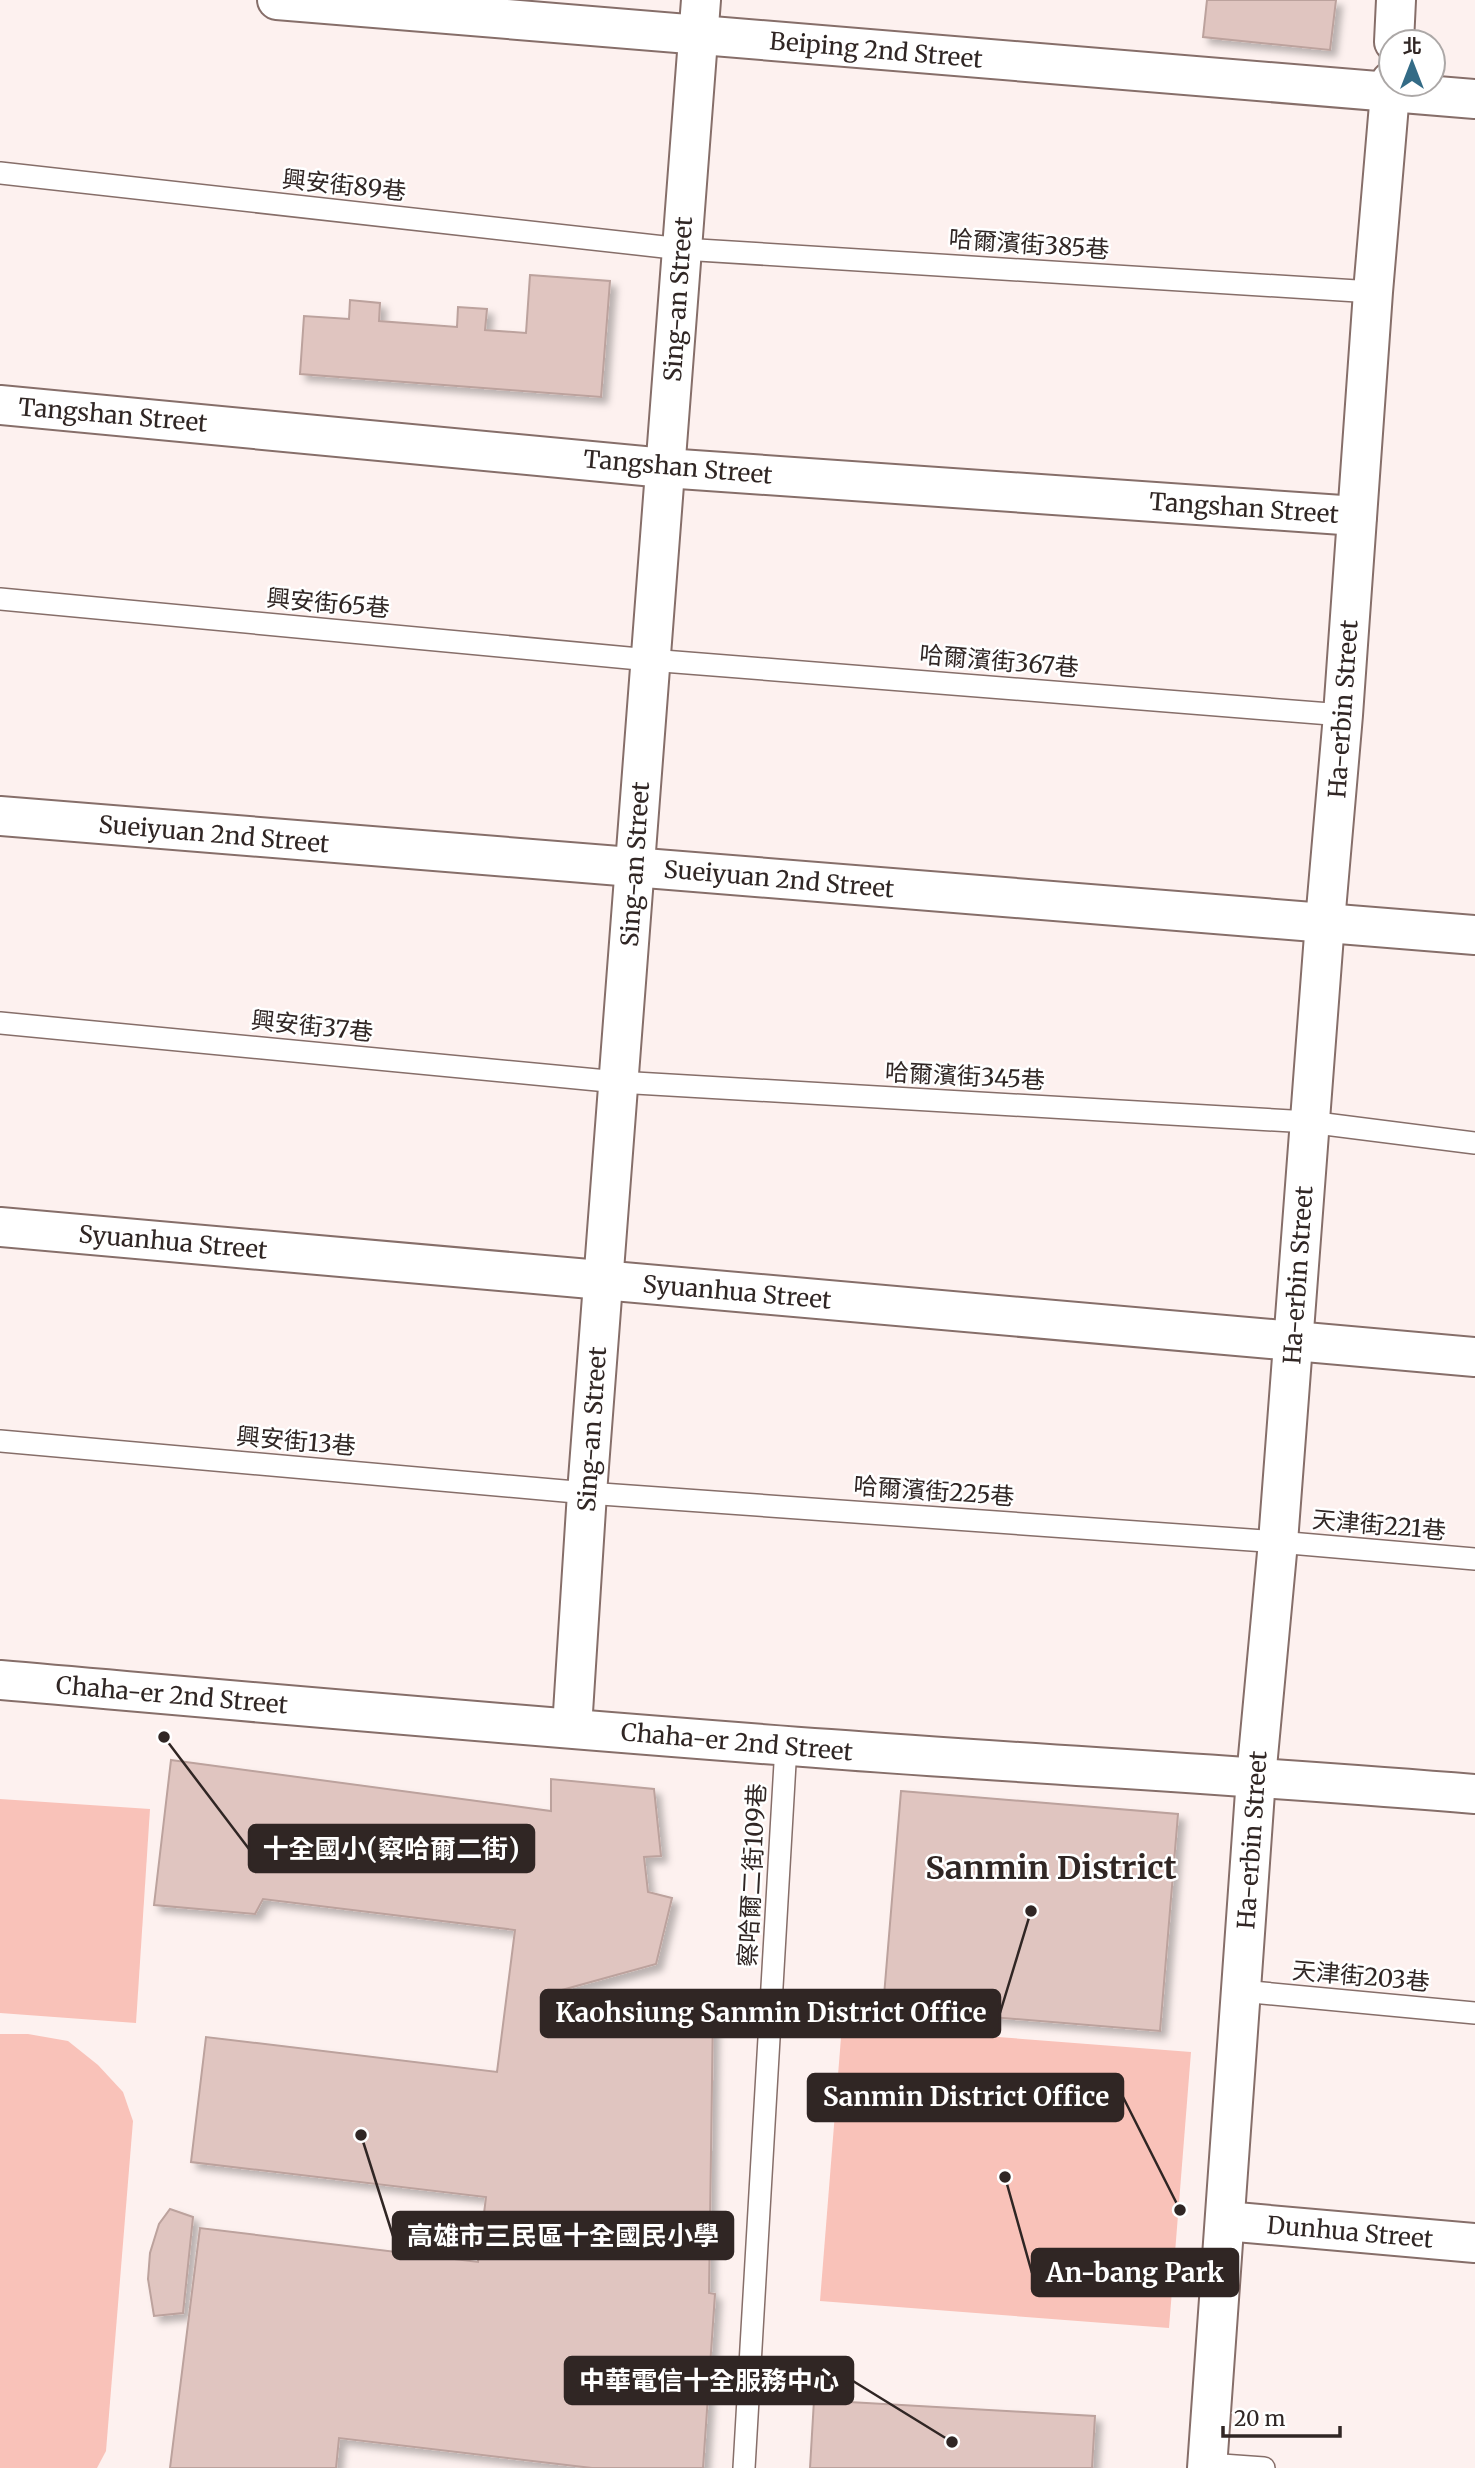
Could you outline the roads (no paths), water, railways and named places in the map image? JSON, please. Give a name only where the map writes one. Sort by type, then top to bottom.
[{"type":"street","name":"Beiping 2nd Street","points":[[277,0],[699,17],[1377,86]]},
{"type":"street","points":[[1395,28],[1396,0]]},
{"type":"street","name":"Sing-an Street","points":[[572,1728],[587,1493],[699,17]]},
{"type":"street","name":"Beiping 2nd Street","points":[[1447,95],[1475,99]]},
{"type":"street","name":"Ha-erbin Street","points":[[1207,2466],[1256,1777],[1278,1542],[1390,98]]},
{"type":"street","name":"Tangshan Street","points":[[0,405],[665,468],[1357,516]]},
{"type":"street","name":"Sueiyuan 2nd Street","points":[[0,816],[1475,934]]},
{"type":"street","name":"Syuanhua Street","points":[[0,1227],[1475,1357]]},
{"type":"street","name":"Chaha-er 2nd Street","points":[[0,1680],[786,1746],[1475,1794]]},
{"type":"street","name":"Dunhua Street","points":[[1225,2221],[1475,2243]]},
{"type":"lane","name":"興安街89巷","points":[[0,173],[682,249]]},
{"type":"lane","name":"哈爾濱街385巷","points":[[682,249],[1373,292]]},
{"type":"lane","name":"興安街65巷","points":[[0,599],[650,660]]},
{"type":"lane","name":"哈爾濱街367巷","points":[[650,660],[1343,715]]},
{"type":"lane","name":"興安街37巷","points":[[0,1023],[618,1082]]},
{"type":"lane","name":"哈爾濱街345巷","points":[[618,1082],[1310,1122],[1475,1143]]},
{"type":"lane","name":"興安街13巷","points":[[0,1441],[587,1493]]},
{"type":"lane","name":"哈爾濱街225巷","points":[[587,1493],[1278,1542]]},
{"type":"lane","name":"天津街221巷","points":[[1278,1542],[1475,1559]]},
{"type":"lane","name":"察哈爾二街109巷","points":[[744,2468],[786,1746]]},
{"type":"lane","name":"天津街203巷","points":[[1241,1991],[1475,2013]]},
{"type":"lane","points":[[1207,2466],[1264,2468]]},
{"type":"place","name":"十全國小(察哈爾二街)","points":[[164,1737]]},
{"type":"place","name":"Kaohsiung Sanmin District Office","points":[[1031,1911]]},
{"type":"place","name":"高雄市三民區十全國民小學","points":[[361,2135]]},
{"type":"place","name":"An-bang Park","points":[[1005,2177]]},
{"type":"place","name":"Sanmin District Office","points":[[1180,2210]]},
{"type":"place","name":"中華電信十全服務中心","points":[[952,2442]]},
{"type":"district","name":"Sanmin District","points":[[1051,1868]]}]
